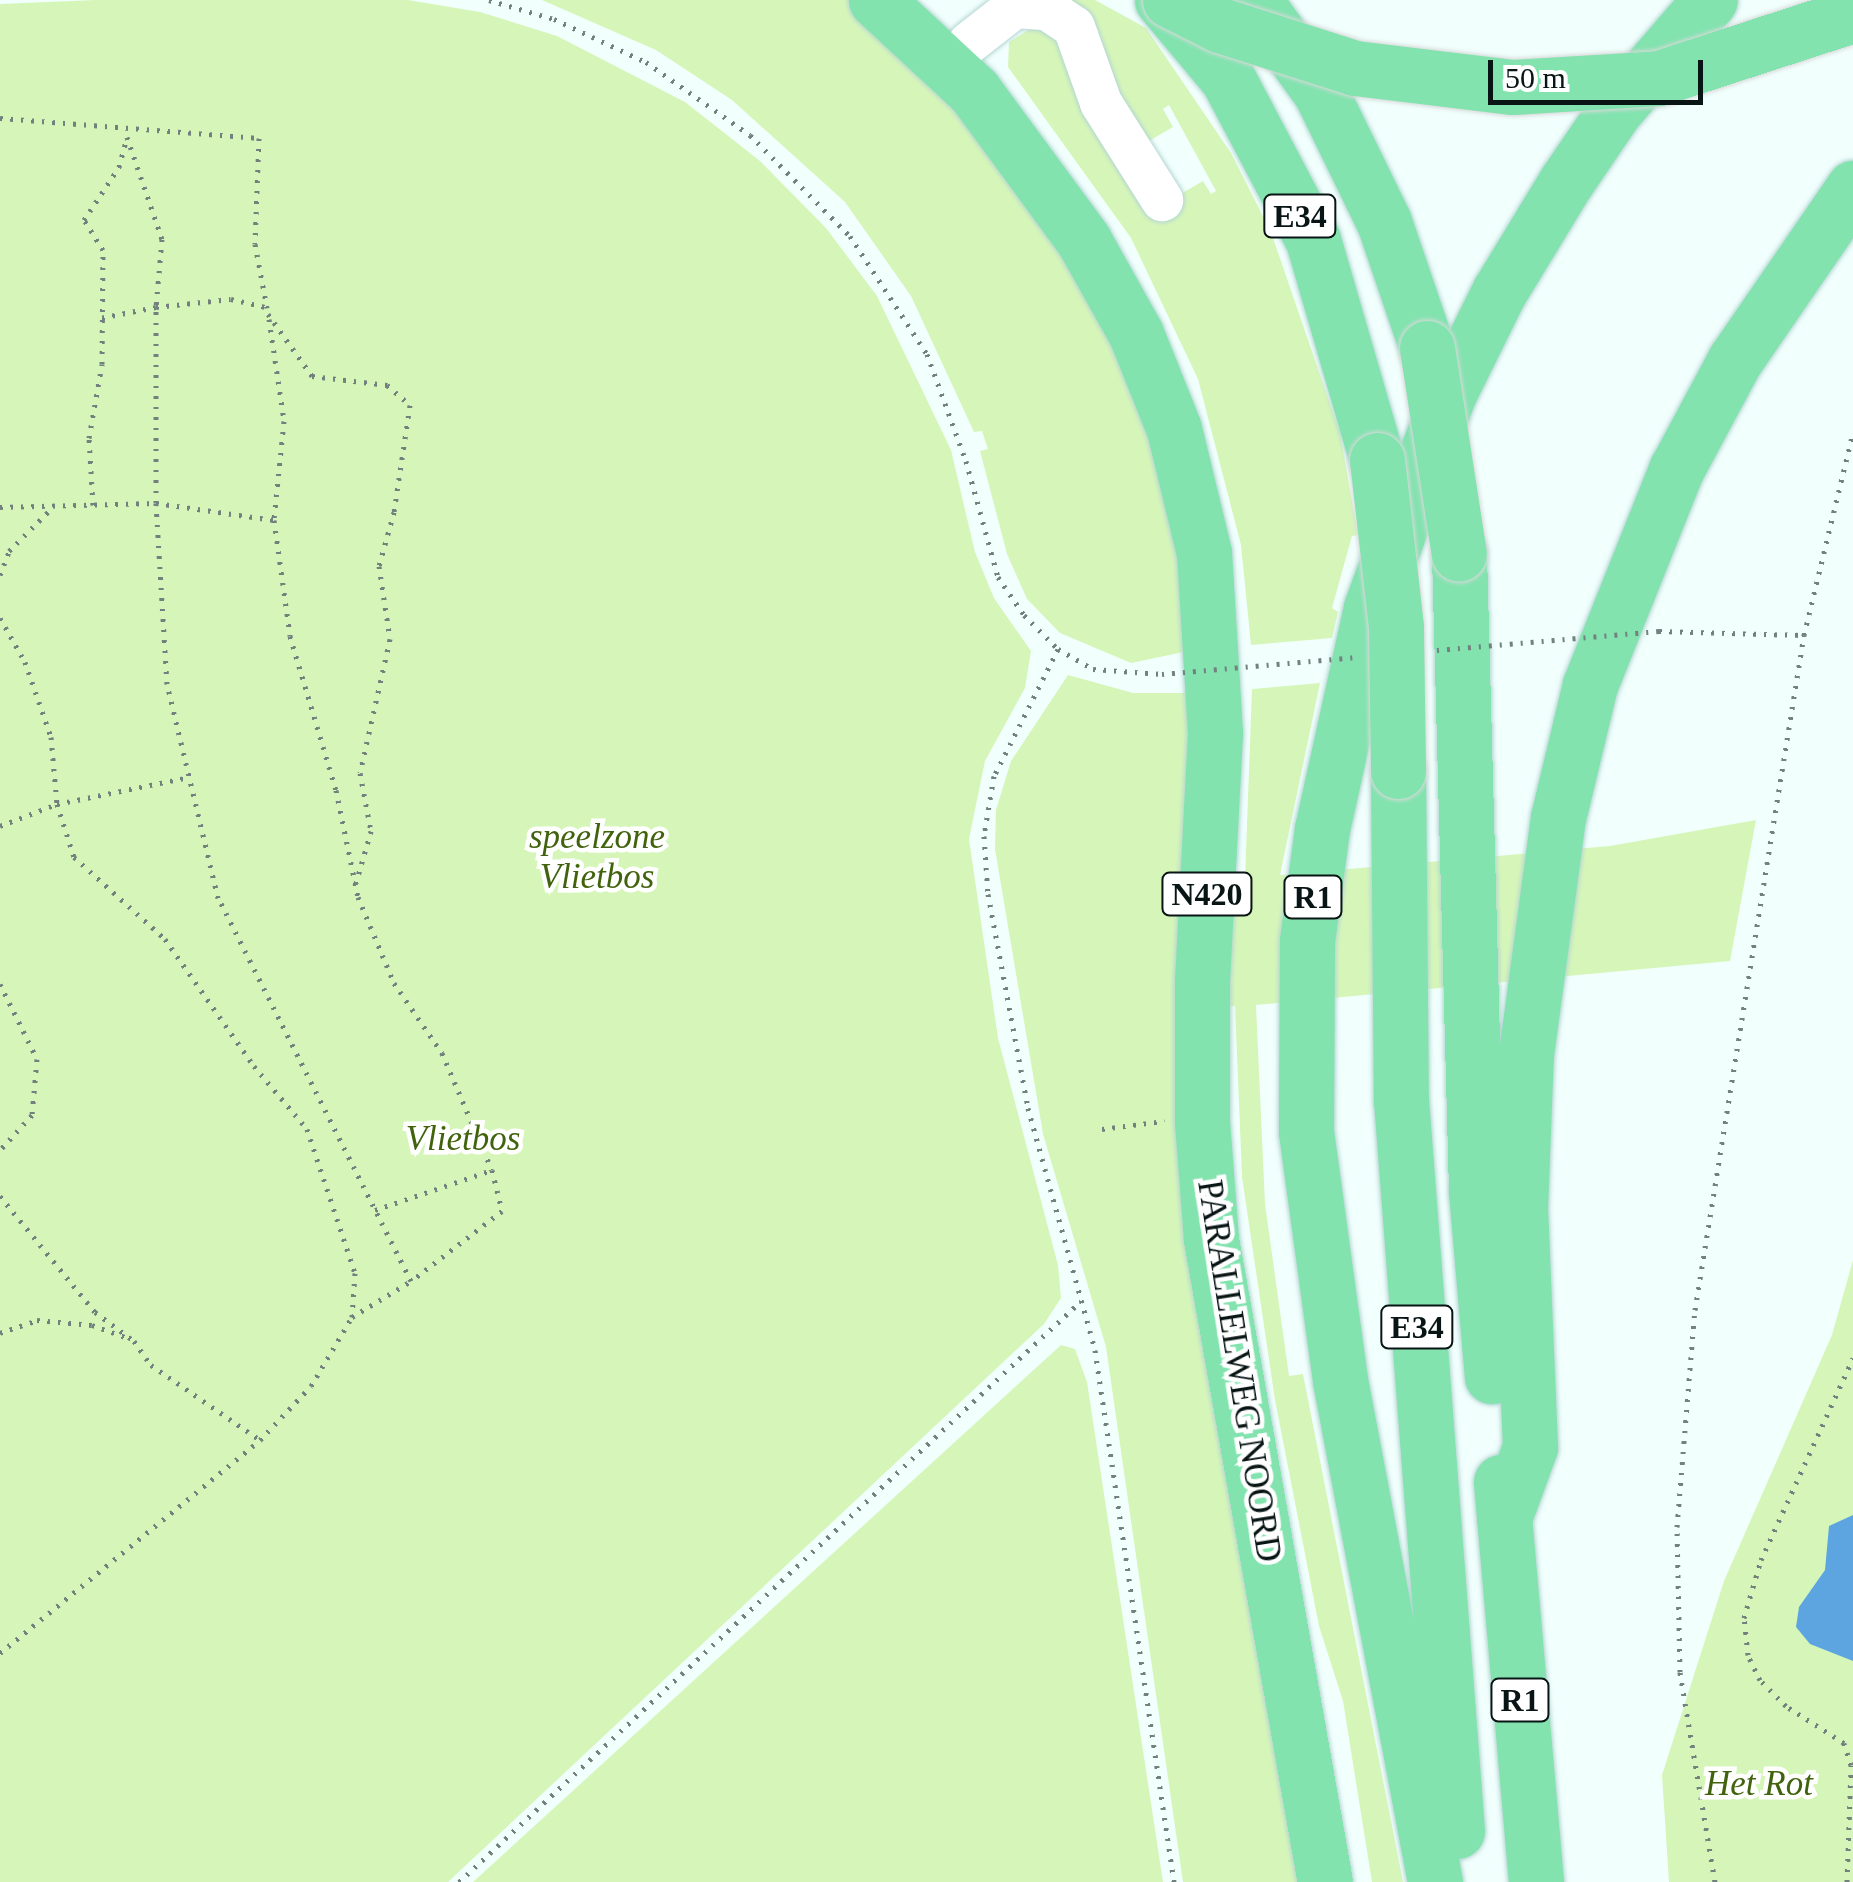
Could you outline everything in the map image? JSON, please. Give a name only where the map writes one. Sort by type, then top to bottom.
[{"type":"highway","name":"PARALLELWEG NOORD","points":[[876,0],[974,91],[1084,241],[1136,334],[1174,430],[1204,552],[1216,733],[1202,980],[1202,1122],[1211,1239],[1325,1882]]},
{"type":"highway","name":"PARALLELWEG NOORD","points":[[917,0],[969,44],[1066,161],[1143,284],[1182,372],[1208,454],[1238,638],[1226,1048],[1234,1221],[1349,1882]]},
{"type":"highway","name":"E34","points":[[1162,0],[1228,79],[1313,240],[1377,460],[1396,628],[1401,1100],[1461,1882]]},
{"type":"highway","points":[[1170,0],[1288,47],[1355,68],[1513,87],[1659,78],[1853,15]]},
{"type":"highway","name":"E34","points":[[1254,0],[1321,94],[1384,222],[1427,348],[1459,554],[1476,1191],[1504,1518]]},
{"type":"highway","name":"R1","points":[[1435,1882],[1340,1380],[1306,1131],[1305,979],[1322,830],[1371,608],[1448,395],[1499,292],[1576,168],[1615,110],[1710,0]]},
{"type":"highway","points":[[1504,1518],[1530,1447],[1520,1208],[1526,1054],[1558,818],[1590,685],[1684,454],[1735,360],[1853,188]]},
{"type":"highway","name":"R1","points":[[1504,1518],[1536,1882]]},
{"type":"lane","points":[[969,44],[1016,8],[1047,10],[1074,27],[1101,103],[1162,200]]},
{"type":"path","points":[[489,0],[554,18],[646,62],[750,135],[850,236],[926,354],[966,461],[998,577],[1058,650],[1093,669],[1162,674]]},
{"type":"path","points":[[0,118],[259,138],[256,244],[284,421],[274,520],[290,636],[336,790],[356,886],[394,983],[442,1053],[492,1170],[502,1212],[411,1281],[352,1317]]},
{"type":"path","points":[[94,505],[89,438],[102,364],[103,250],[84,220],[119,166],[127,137],[162,239],[156,307],[156,503],[167,684],[218,898],[411,1281]]},
{"type":"path","points":[[100,318],[230,299],[268,310],[312,376],[387,384],[410,404],[394,512],[379,566],[390,638],[360,773],[371,832],[356,886]]},
{"type":"path","points":[[1715,1882],[1680,1672],[1677,1527],[1694,1310],[1804,635],[1853,433]]},
{"type":"path","points":[[0,508],[156,503],[274,520]]},
{"type":"path","points":[[0,575],[8,552],[53,507]]},
{"type":"path","points":[[0,618],[25,662],[51,737],[56,804],[74,858],[165,939],[254,1066],[307,1129],[355,1272],[352,1317],[311,1386],[260,1440],[0,1653]]},
{"type":"path","points":[[1658,631],[1804,635]]},
{"type":"path","points":[[1058,650],[994,776],[984,836],[988,894],[1038,1154],[1095,1350],[1174,1882]]},
{"type":"path","points":[[0,826],[56,804],[191,776]]},
{"type":"path","points":[[0,984],[37,1060],[32,1115],[0,1150]]},
{"type":"path","points":[[1102,1129],[1182,1119]]},
{"type":"path","points":[[376,1210],[492,1170]]},
{"type":"path","points":[[0,1196],[95,1312],[134,1341],[150,1364],[260,1440]]},
{"type":"path","points":[[459,1882],[1082,1301]]},
{"type":"path","points":[[0,1333],[38,1320],[92,1325],[134,1341]]},
{"type":"path","points":[[1847,1882],[1852,1766],[1844,1743],[1786,1706],[1760,1680],[1748,1656],[1744,1618],[1761,1560],[1853,1358]]},
{"type":"green space","name":"Vlietbos","points":[[95,0],[408,0],[480,12],[557,36],[685,102],[760,161],[826,228],[877,296],[951,450],[975,552],[994,598],[1031,651],[1025,688],[985,761],[969,839],[998,1038],[1058,1265],[1061,1298],[1044,1324],[448,1882],[0,1882],[0,4]]},
{"type":"green space","points":[[542,0],[850,0],[1035,188],[1133,363],[1198,649],[1131,663],[1060,633],[1027,599],[1007,554],[980,451],[988,449],[982,431],[974,432],[911,296],[845,202],[732,100],[656,50]]},
{"type":"green space","points":[[1061,0],[1095,0],[1146,28],[1231,153],[1271,232],[1340,433],[1358,535],[1352,536],[1332,608],[1338,612],[1332,638],[1251,645],[1241,545],[1198,379],[1131,238],[1008,67],[1009,42],[1033,27],[1059,37],[1153,210],[1203,181],[1211,194],[1216,191],[1169,105],[1163,109],[1173,127],[1142,145]]},
{"type":"green space","points":[[1068,675],[1133,693],[1198,693],[1195,883],[1245,878],[1252,689],[1320,683],[1280,875],[1610,846],[1756,820],[1730,961],[1256,1005],[1265,1204],[1289,1376],[1303,1374],[1403,1882],[1372,1882],[1343,1701],[1319,1626],[1275,1400],[1242,1177],[1235,1006],[1190,1010],[1312,1882],[1183,1882],[1106,1347],[1043,1134],[995,849],[996,810],[1011,761]]},
{"type":"green space","name":"Het Rot","points":[[1853,1260],[1853,1882],[1669,1882],[1662,1775],[1724,1581],[1832,1335]]},
{"type":"green space","points":[[1061,1345],[1075,1349],[1087,1382],[1163,1882],[473,1882]]},
{"type":"water","points":[[1853,1515],[1853,1661],[1810,1644],[1796,1627],[1799,1607],[1825,1570],[1829,1526]]},
{"type":"park label","name":"speelzone Vlietbos","points":[[597,857]]}]
